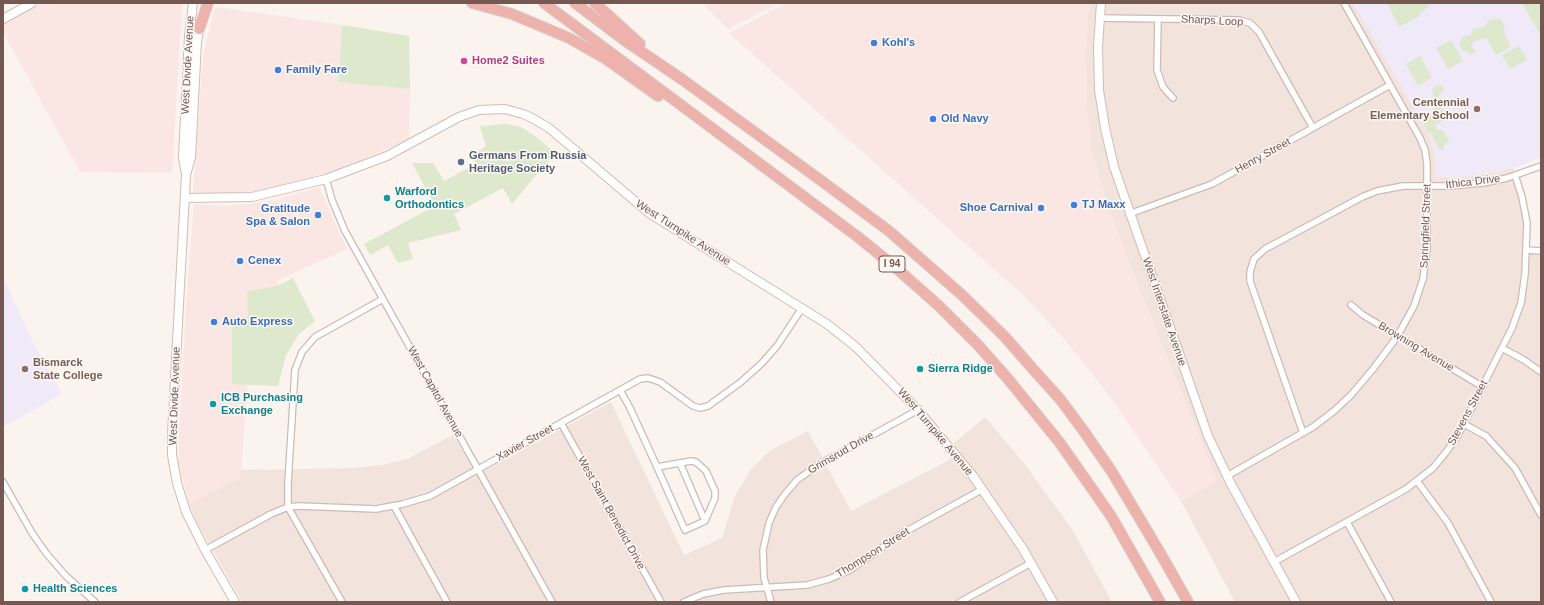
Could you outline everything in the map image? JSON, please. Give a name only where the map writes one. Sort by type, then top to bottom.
[{"type":"highway","points":[[199,29],[208,3]]},
{"type":"highway","points":[[472,3],[512,14],[543,26],[596,53],[746,159],[832,217]]},
{"type":"highway","name":"I 94","points":[[544,3],[832,217],[874,249],[922,290],[974,341],[1012,384],[1060,443],[1123,537],[1160,602]]},
{"type":"highway","name":"I 94","points":[[576,3],[624,40],[683,80],[889,231],[962,295],[1005,337],[1060,399],[1112,472],[1159,550],[1188,602]]},
{"type":"highway","points":[[595,3],[640,44],[683,80]]},
{"type":"street","points":[[3,19],[32,3]]},
{"type":"street","name":"West Divide Avenue","points":[[193,3],[189,36],[183,157],[186,175],[172,455],[182,502],[190,522],[235,602]]},
{"type":"street","name":"West Divide Avenue","points":[[186,175],[191,157],[199,29],[204,3]]},
{"type":"street","name":"West Interstate Avenue","points":[[1100,3],[1098,73],[1103,115],[1110,153],[1129,214],[1202,419],[1227,476],[1296,602]]},
{"type":"street","name":"Springfield Street","points":[[1227,476],[1303,433],[1324,419],[1351,395],[1373,370],[1397,336],[1414,306],[1423,279],[1427,248],[1427,164],[1423,144],[1344,3]]},
{"type":"street","name":"Sharps Loop","points":[[1099,18],[1239,20],[1250,23],[1259,32],[1313,128]]},
{"type":"street","points":[[1158,19],[1157,70],[1163,87],[1173,98]]},
{"type":"street","name":"Henry Street","points":[[1129,214],[1212,184],[1390,85]]},
{"type":"street","name":"West Turnpike Avenue","points":[[185,198],[252,197],[326,179],[387,156],[471,112],[496,108],[514,111],[532,118],[545,125],[625,194],[657,218],[802,308],[837,331],[856,347],[918,410],[947,443],[982,489],[1031,563],[1053,602]]},
{"type":"street","name":"Ithica Drive","points":[[1303,433],[1250,281],[1250,272],[1254,259],[1265,249],[1369,194],[1394,187],[1472,184],[1494,181],[1541,166]]},
{"type":"street","name":"Stevens Street","points":[[1274,562],[1399,494],[1433,468],[1453,443],[1502,348],[1521,303],[1525,274],[1527,232],[1526,214],[1515,175]]},
{"type":"street","name":"West Capitol Avenue","points":[[326,179],[340,220],[552,602]]},
{"type":"street","points":[[1526,250],[1541,251]]},
{"type":"street","points":[[342,602],[288,507],[294,376],[299,357],[305,347],[315,337],[383,299]]},
{"type":"street","name":"Browning Avenue","points":[[1351,306],[1363,315],[1482,387]]},
{"type":"street","name":"Xavier Street","points":[[205,550],[271,514],[288,507],[299,506],[368,509],[394,506],[430,496],[640,379],[652,378],[664,384],[692,406],[700,408],[708,406],[741,382],[762,363],[777,346],[802,308]]},
{"type":"street","points":[[1502,348],[1524,360],[1541,372]]},
{"type":"street","points":[[620,390],[630,408],[657,468],[685,530],[705,521],[715,498],[712,484],[706,471],[696,462],[691,461],[657,468]]},
{"type":"street","name":"Grimsrud Drive","points":[[771,602],[766,588],[763,559],[766,532],[776,507],[790,487],[803,475],[818,465],[918,410]]},
{"type":"street","name":"West Saint Benedict Drive","points":[[561,424],[661,602]]},
{"type":"street","points":[[1464,424],[1486,436],[1515,468],[1541,515]]},
{"type":"street","points":[[680,463],[705,521]]},
{"type":"street","points":[[1417,481],[1448,524],[1491,602]]},
{"type":"street","points":[[3,482],[30,530],[46,553],[66,576],[95,602]]},
{"type":"street","name":"Thompson Street","points":[[684,602],[713,592],[807,585],[822,582],[857,565],[903,533],[982,489]]},
{"type":"street","points":[[394,506],[447,602]]},
{"type":"street","points":[[1347,522],[1391,602]]},
{"type":"street","points":[[960,602],[1031,563]]},
{"type":"shaded area","points":[[42,3],[182,3],[172,173],[80,172],[3,32],[3,23]]},
{"type":"shaded area","points":[[702,3],[780,3],[728,29]]},
{"type":"shaded area","points":[[786,3],[1089,3],[1085,53],[1086,100],[1091,149],[1127,258],[1217,481],[1181,501],[1109,395],[1065,340],[1022,294],[729,33]]},
{"type":"shaded area","points":[[1089,3],[1541,3],[1541,157],[1514,168],[1529,212],[1530,254],[1541,255],[1541,602],[1235,602],[1181,501],[1217,481],[1127,258],[1091,149],[1086,100],[1085,53]]},
{"type":"shaded area","name":"Centennial Elementary School","points":[[1353,3],[1541,3],[1541,157],[1514,168],[1492,173],[1436,178],[1435,158],[1431,142],[1425,129]]},
{"type":"shaded area","points":[[215,7],[342,25],[338,82],[410,89],[409,139],[340,169],[267,190],[193,194],[203,56]]},
{"type":"shaded area","points":[[319,187],[347,249],[278,280],[277,286],[247,291],[248,317],[232,317],[232,383],[247,384],[241,477],[189,504],[178,460],[187,292],[194,204],[228,206],[255,203],[276,200]]},
{"type":"shaded area","name":"Bismarck State College","points":[[3,277],[34,344],[62,394],[3,427]]},
{"type":"shaded area","points":[[611,402],[684,555],[722,538],[735,496],[751,469],[771,450],[808,431],[851,511],[953,458],[947,449],[985,417],[1023,462],[1072,529],[1112,602],[242,602],[198,524],[189,504],[241,477],[241,470],[354,468],[382,465],[407,459],[453,435],[477,475]]},
{"type":"green space","points":[[1387,3],[1431,3],[1418,17],[1399,27]]},
{"type":"green space","points":[[1522,3],[1541,3],[1541,36]]},
{"type":"green space","points":[[1501,19],[1505,28],[1505,36],[1511,47],[1496,55],[1486,38],[1473,42],[1471,47],[1476,51],[1471,55],[1461,49],[1459,45],[1462,37],[1471,35],[1473,29],[1484,27],[1489,20]]},
{"type":"green space","points":[[342,25],[409,36],[410,89],[338,82]]},
{"type":"green space","points":[[1451,40],[1463,61],[1448,69],[1436,48]]},
{"type":"green space","points":[[1519,46],[1527,60],[1510,69],[1502,55]]},
{"type":"green space","points":[[1420,56],[1432,78],[1418,86],[1406,64]]},
{"type":"green space","points":[[1441,85],[1444,88],[1437,98],[1442,108],[1435,112],[1429,102],[1436,98],[1432,92],[1433,88]]},
{"type":"green space","points":[[1443,109],[1448,118],[1435,125],[1437,130],[1443,130],[1449,141],[1444,145],[1444,149],[1442,150],[1439,149],[1431,133],[1428,132],[1422,122],[1425,118],[1430,115],[1434,115]]},
{"type":"green space","points":[[506,124],[521,127],[538,138],[555,153],[512,204],[503,188],[454,214],[461,230],[408,243],[413,259],[398,263],[388,245],[370,255],[364,244],[435,206],[412,163],[433,163],[444,181],[476,164],[473,159],[475,154],[486,146],[480,126]]},
{"type":"green space","points":[[293,278],[315,321],[299,334],[286,355],[278,386],[232,384],[232,317],[248,317],[247,291],[277,286]]},
{"type":"place","name":"Kohl's","points":[[874,43]]},
{"type":"place","name":"Home2 Suites","points":[[464,61]]},
{"type":"place","name":"Family Fare","points":[[278,70]]},
{"type":"place","name":"Centennial Elementary School","points":[[1477,109]]},
{"type":"place","name":"Old Navy","points":[[933,119]]},
{"type":"place","name":"Germans From Russia Heritage Society","points":[[461,162]]},
{"type":"place","name":"Warford Orthodontics","points":[[387,198]]},
{"type":"place","name":"TJ Maxx","points":[[1074,205]]},
{"type":"place","name":"Shoe Carnival","points":[[1041,208]]},
{"type":"place","name":"Gratitude Spa & Salon","points":[[318,215]]},
{"type":"place","name":"Cenex","points":[[240,261]]},
{"type":"place","name":"Auto Express","points":[[214,322]]},
{"type":"place","name":"Bismarck State College","points":[[25,369]]},
{"type":"place","name":"Sierra Ridge","points":[[920,369]]},
{"type":"place","name":"ICB Purchasing Exchange","points":[[213,404]]},
{"type":"place","name":"Health Sciences","points":[[25,589]]}]
